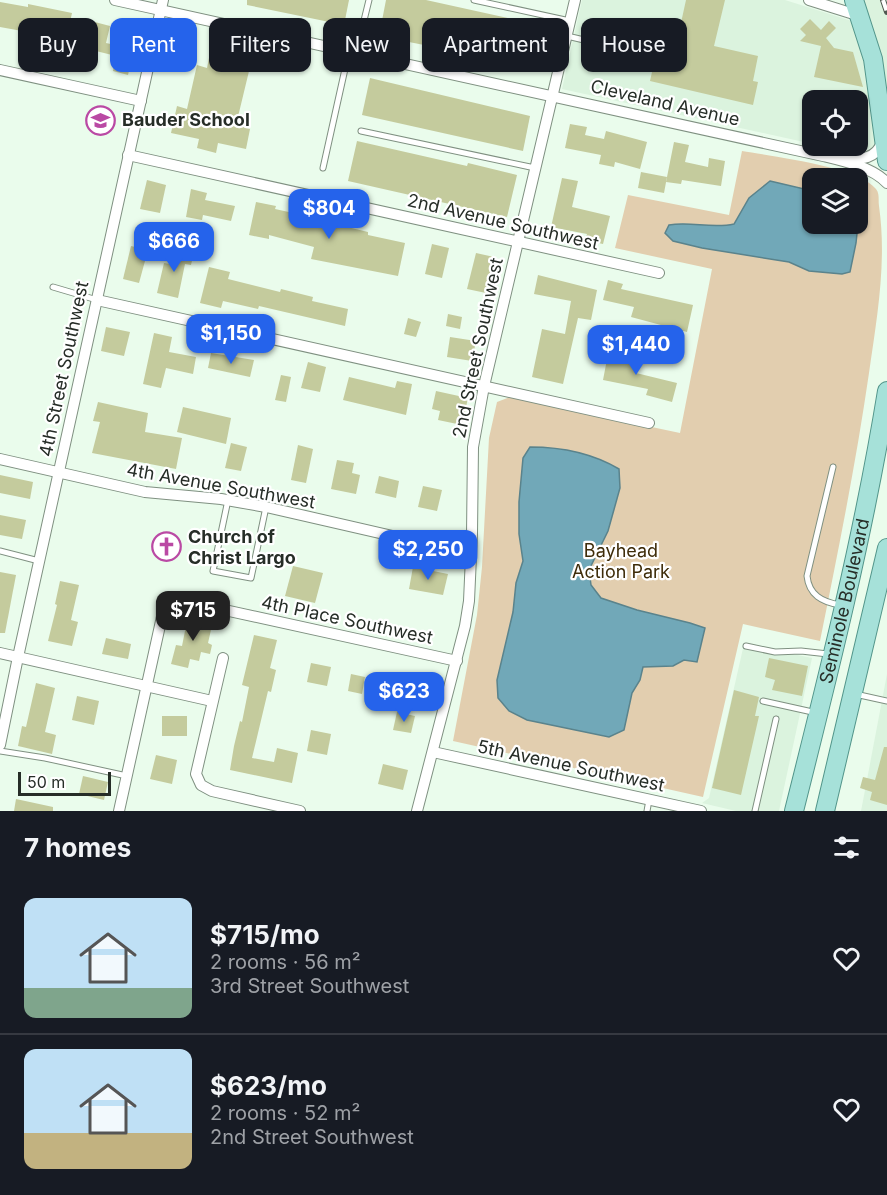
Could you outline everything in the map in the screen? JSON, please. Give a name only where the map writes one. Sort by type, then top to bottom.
[{"type":"main road","points":[[857,8],[873,58],[887,161]]},
{"type":"main road","name":"Seminole Boulevard","points":[[794,811],[844,606],[872,480],[887,394]]},
{"type":"main road","name":"Seminole Boulevard","points":[[825,811],[887,548]]},
{"type":"main road","points":[[844,606],[872,612]]},
{"type":"street","name":"Cleveland Avenue","points":[[115,0],[162,5],[323,45]]},
{"type":"street","name":"2nd Street Southwest","points":[[569,26],[575,0]]},
{"type":"street","points":[[809,0],[857,8]]},
{"type":"street","name":"4th Street Southwest","points":[[0,745],[162,5]]},
{"type":"street","name":"Cleveland Avenue","points":[[410,64],[834,159],[876,174],[887,183]]},
{"type":"street","points":[[0,70],[141,100]]},
{"type":"street","name":"2nd Street Southwest","points":[[417,811],[457,661],[469,601],[473,447],[484,386],[559,72]]},
{"type":"street","points":[[834,159],[856,159],[874,155],[879,150],[884,137]]},
{"type":"street","name":"2nd Avenue Southwest","points":[[128,155],[659,273]]},
{"type":"street","points":[[97,300],[650,423]]},
{"type":"street","name":"4th Avenue Southwest","points":[[0,459],[146,492],[228,500],[266,507],[471,554]]},
{"type":"street","name":"4th Place Southwest","points":[[147,686],[163,612],[169,604],[179,600],[457,661]]},
{"type":"street","points":[[0,653],[212,701]]},
{"type":"street","points":[[223,658],[196,774],[201,785],[212,791],[300,811]]},
{"type":"street","points":[[119,811],[147,686]]},
{"type":"street","name":"5th Avenue Southwest","points":[[433,752],[648,805],[701,811]]},
{"type":"lane","points":[[363,18],[369,0]]},
{"type":"lane","points":[[474,0],[570,21]]},
{"type":"lane","points":[[323,168],[348,72]]},
{"type":"lane","points":[[361,131],[536,169]]},
{"type":"lane","points":[[53,287],[97,300]]},
{"type":"lane","points":[[833,467],[807,576],[808,586],[820,599],[844,606]]},
{"type":"lane","points":[[228,500],[213,571],[252,578],[266,507]]},
{"type":"lane","points":[[0,551],[39,561]]},
{"type":"lane","points":[[746,646],[775,652],[801,651],[833,655]]},
{"type":"lane","points":[[853,694],[887,701]]},
{"type":"lane","points":[[763,700],[818,713]]},
{"type":"lane","points":[[755,811],[776,719]]},
{"type":"lane","points":[[0,751],[45,758],[127,777]]},
{"type":"shaded area","points":[[582,0],[785,0],[855,22],[867,61],[876,142],[868,149],[868,90],[802,90],[802,142],[562,89],[566,72],[569,72],[569,58]]},
{"type":"shaded area","points":[[861,0],[887,0],[887,104],[866,16],[868,11],[865,10]]},
{"type":"shaded area","points":[[744,644],[812,658],[779,811],[736,811],[672,796],[702,803],[709,798]]},
{"type":"shaded area","points":[[887,674],[887,811],[861,811],[862,806]]},
{"type":"green space","name":"Bayhead Action Park","points":[[742,151],[793,159],[830,168],[802,168],[802,234],[868,234],[868,182],[878,193],[882,248],[878,310],[853,474],[820,641],[743,624],[703,797],[453,741],[477,615],[489,438],[497,402],[510,397],[680,433],[712,269],[615,248],[628,195],[729,215]]},
{"type":"water","points":[[770,181],[802,188],[802,234],[857,234],[850,272],[842,274],[809,271],[789,262],[673,241],[665,233],[669,225],[734,224],[749,198]]},
{"type":"water","points":[[530,447],[576,452],[609,463],[619,469],[620,488],[608,531],[589,570],[591,585],[601,598],[705,628],[697,662],[684,660],[673,666],[643,667],[640,680],[632,693],[624,730],[609,737],[527,720],[509,711],[498,698],[497,680],[513,612],[516,583],[523,561],[519,534],[519,502],[523,458]]},
{"type":"building","points":[[247,0],[349,0],[345,18],[323,18],[323,21],[247,5]]},
{"type":"building","points":[[386,0],[426,0],[508,18],[422,18],[422,45],[410,42],[410,18],[382,18]]},
{"type":"building","points":[[686,0],[725,0],[714,46],[758,56],[753,81],[758,82],[753,105],[650,81],[652,72],[687,72],[687,18],[682,18]]},
{"type":"building","points":[[0,2],[28,7],[28,4],[72,13],[71,18],[18,18],[18,30],[0,27]]},
{"type":"building","points":[[810,19],[821,30],[829,21],[836,28],[826,38],[834,48],[853,52],[863,87],[814,77],[821,46],[800,41],[806,35],[800,29]]},
{"type":"building","points":[[98,23],[110,26],[106,43],[110,44],[110,54],[98,52]]},
{"type":"building","points":[[209,58],[209,72],[249,72],[236,125],[250,129],[246,149],[218,143],[216,153],[197,148],[199,139],[171,133],[177,106],[187,109],[197,65],[207,68]]},
{"type":"building","points":[[370,78],[530,116],[523,151],[362,115]]},
{"type":"building","points":[[570,124],[587,127],[585,135],[604,139],[606,131],[647,142],[640,169],[615,162],[614,167],[599,164],[601,155],[565,148]]},
{"type":"building","points":[[357,141],[517,175],[507,217],[348,181]]},
{"type":"building","points":[[674,142],[689,145],[685,162],[708,167],[709,158],[725,161],[721,186],[682,180],[681,184],[666,182]]},
{"type":"building","points":[[641,172],[667,177],[664,193],[638,188]]},
{"type":"building","points":[[562,178],[578,181],[572,207],[610,216],[603,244],[585,240],[587,234],[551,227]]},
{"type":"building","points":[[147,180],[166,185],[160,213],[140,209]]},
{"type":"building","points":[[191,189],[207,193],[205,200],[235,206],[231,221],[203,215],[202,220],[186,217]]},
{"type":"building","points":[[256,202],[276,206],[275,209],[339,223],[339,225],[368,232],[368,235],[405,243],[398,276],[311,259],[314,247],[269,235],[269,239],[249,235]]},
{"type":"building","points":[[432,244],[449,248],[442,278],[425,274]]},
{"type":"building","points":[[131,246],[148,250],[139,283],[123,279]]},
{"type":"building","points":[[174,247],[194,252],[191,265],[185,264],[178,298],[157,293],[164,263],[170,264]]},
{"type":"building","points":[[476,253],[494,257],[486,293],[467,289]]},
{"type":"building","points":[[209,267],[230,272],[228,279],[280,292],[281,289],[313,297],[312,301],[348,309],[345,326],[259,306],[258,309],[223,301],[221,308],[200,303]]},
{"type":"building","points":[[538,275],[597,290],[591,320],[578,318],[563,384],[532,377],[542,329],[565,334],[571,301],[534,294]]},
{"type":"building","points":[[608,280],[623,284],[621,289],[693,305],[687,332],[631,317],[634,307],[603,300]]},
{"type":"building","points":[[448,314],[462,317],[460,329],[446,326]]},
{"type":"building","points":[[408,318],[421,322],[416,337],[404,334]]},
{"type":"building","points":[[106,327],[130,332],[124,356],[101,351]]},
{"type":"building","points":[[154,333],[172,337],[169,352],[196,357],[193,374],[166,368],[161,388],[143,384]]},
{"type":"building","points":[[450,337],[476,341],[472,361],[447,357]]},
{"type":"building","points":[[609,349],[639,355],[636,373],[677,383],[672,402],[646,395],[648,389],[603,380]]},
{"type":"building","points":[[211,353],[254,360],[250,377],[208,368]]},
{"type":"building","points":[[308,362],[326,367],[320,392],[301,388]]},
{"type":"building","points":[[281,375],[291,377],[286,402],[275,400]]},
{"type":"building","points":[[349,377],[395,388],[397,381],[412,384],[406,415],[343,400]]},
{"type":"building","points":[[436,391],[468,398],[462,425],[438,420],[440,411],[432,409]]},
{"type":"building","points":[[98,402],[148,413],[145,432],[182,438],[176,469],[92,453],[100,422],[93,421]]},
{"type":"building","points":[[183,407],[231,418],[226,444],[177,432]]},
{"type":"building","points":[[231,443],[247,447],[241,471],[225,468]]},
{"type":"building","points":[[298,445],[313,449],[306,483],[291,480]]},
{"type":"building","points":[[337,460],[354,463],[352,473],[360,475],[356,494],[331,489]]},
{"type":"building","points":[[0,475],[33,482],[30,499],[0,493]]},
{"type":"building","points":[[379,476],[399,481],[396,498],[375,493]]},
{"type":"building","points":[[423,486],[442,490],[437,511],[418,507]]},
{"type":"building","points":[[0,515],[26,520],[22,539],[0,535]]},
{"type":"building","points":[[293,566],[323,573],[315,603],[285,596]]},
{"type":"building","points":[[413,567],[448,574],[443,595],[409,589]]},
{"type":"building","points":[[0,572],[16,575],[5,633],[0,633]]},
{"type":"building","points":[[60,581],[79,585],[71,620],[78,622],[72,646],[48,641]]},
{"type":"building","points":[[188,616],[213,621],[208,643],[212,645],[210,654],[201,652],[199,661],[190,659],[188,668],[171,664],[176,645],[182,646]]},
{"type":"building","points":[[254,635],[277,640],[270,668],[276,670],[271,692],[268,691],[252,758],[274,762],[277,748],[298,753],[292,783],[230,770],[249,687],[242,685]]},
{"type":"building","points":[[106,638],[131,644],[128,659],[102,654]]},
{"type":"building","points":[[769,658],[808,666],[802,696],[772,690],[775,680],[765,677]]},
{"type":"building","points":[[311,663],[331,667],[327,686],[307,682]]},
{"type":"building","points":[[351,674],[365,677],[362,694],[348,691]]},
{"type":"building","points":[[36,683],[55,688],[45,732],[56,735],[52,754],[18,746],[22,726],[26,727]]},
{"type":"building","points":[[734,690],[759,697],[755,716],[759,716],[741,795],[712,788]]},
{"type":"building","points":[[77,696],[99,701],[94,725],[72,720]]},
{"type":"building","points":[[397,712],[415,716],[411,733],[393,730]]},
{"type":"building","points":[[162,716],[187,716],[187,736],[162,736]]},
{"type":"building","points":[[311,730],[331,734],[327,755],[307,751]]},
{"type":"building","points":[[884,747],[887,747],[887,805],[870,800],[872,792],[860,788],[863,777],[875,780]]},
{"type":"building","points":[[156,755],[177,760],[172,784],[150,779]]},
{"type":"building","points":[[383,764],[408,770],[403,790],[378,784]]},
{"type":"building","points":[[83,776],[108,782],[104,800],[79,794]]},
{"type":"building","points":[[16,799],[53,807],[53,811],[14,811]]},
{"type":"railway","points":[[883,0],[887,12]]},
{"type":"place","name":"Bauder School","points":[[101,120]]},
{"type":"place","name":"Church of Christ Largo","points":[[167,547]]}]
